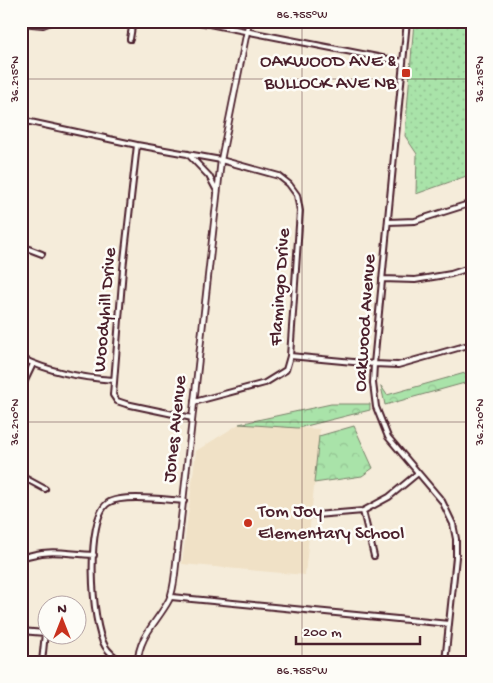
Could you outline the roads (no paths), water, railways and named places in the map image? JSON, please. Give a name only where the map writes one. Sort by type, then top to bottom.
[{"type":"street","points":[[21,23],[43,25],[54,21]]},
{"type":"street","points":[[130,39],[133,21]]},
{"type":"street","points":[[194,21],[403,62]]},
{"type":"street","name":"Jones Avenue","points":[[138,662],[138,652],[143,640],[171,597],[176,573],[221,160],[249,21]]},
{"type":"street","name":"Oakwood Avenue","points":[[407,21],[374,364],[374,396],[376,407],[388,437],[442,501],[453,524],[456,538],[456,557],[445,662]]},
{"type":"street","name":"Flamingo Drive","points":[[21,120],[137,145],[221,160],[279,176],[289,184],[297,195],[300,212],[290,356],[286,370],[265,383],[194,402]]},
{"type":"street","name":"Woodyhill Drive","points":[[137,145],[122,269],[113,395],[117,401],[126,404],[192,418]]},
{"type":"street","points":[[188,154],[209,176],[217,191]]},
{"type":"street","points":[[388,222],[415,221],[472,203]]},
{"type":"street","points":[[21,246],[42,254]]},
{"type":"street","points":[[382,279],[415,280],[451,274],[472,267]]},
{"type":"street","points":[[290,356],[398,365],[472,344]]},
{"type":"street","points":[[21,358],[33,364],[86,378],[114,380]]},
{"type":"street","points":[[21,389],[33,364]]},
{"type":"street","points":[[316,515],[363,510],[389,498],[418,473]]},
{"type":"street","points":[[21,476],[45,490]]},
{"type":"street","points":[[122,662],[105,647],[98,625],[92,577],[97,522],[101,511],[107,503],[122,498],[184,501]]},
{"type":"street","points":[[363,510],[374,556]]},
{"type":"street","points":[[21,558],[48,551],[94,554]]},
{"type":"street","points":[[171,597],[449,624]]},
{"type":"street","points":[[21,631],[44,633],[42,662]]},
{"type":"place","name":"OAKWOOD AVE & BULLOCK AVE NB","points":[[406,73]]},
{"type":"place","name":"Tom Joy Elementary School","points":[[248,523]]}]
